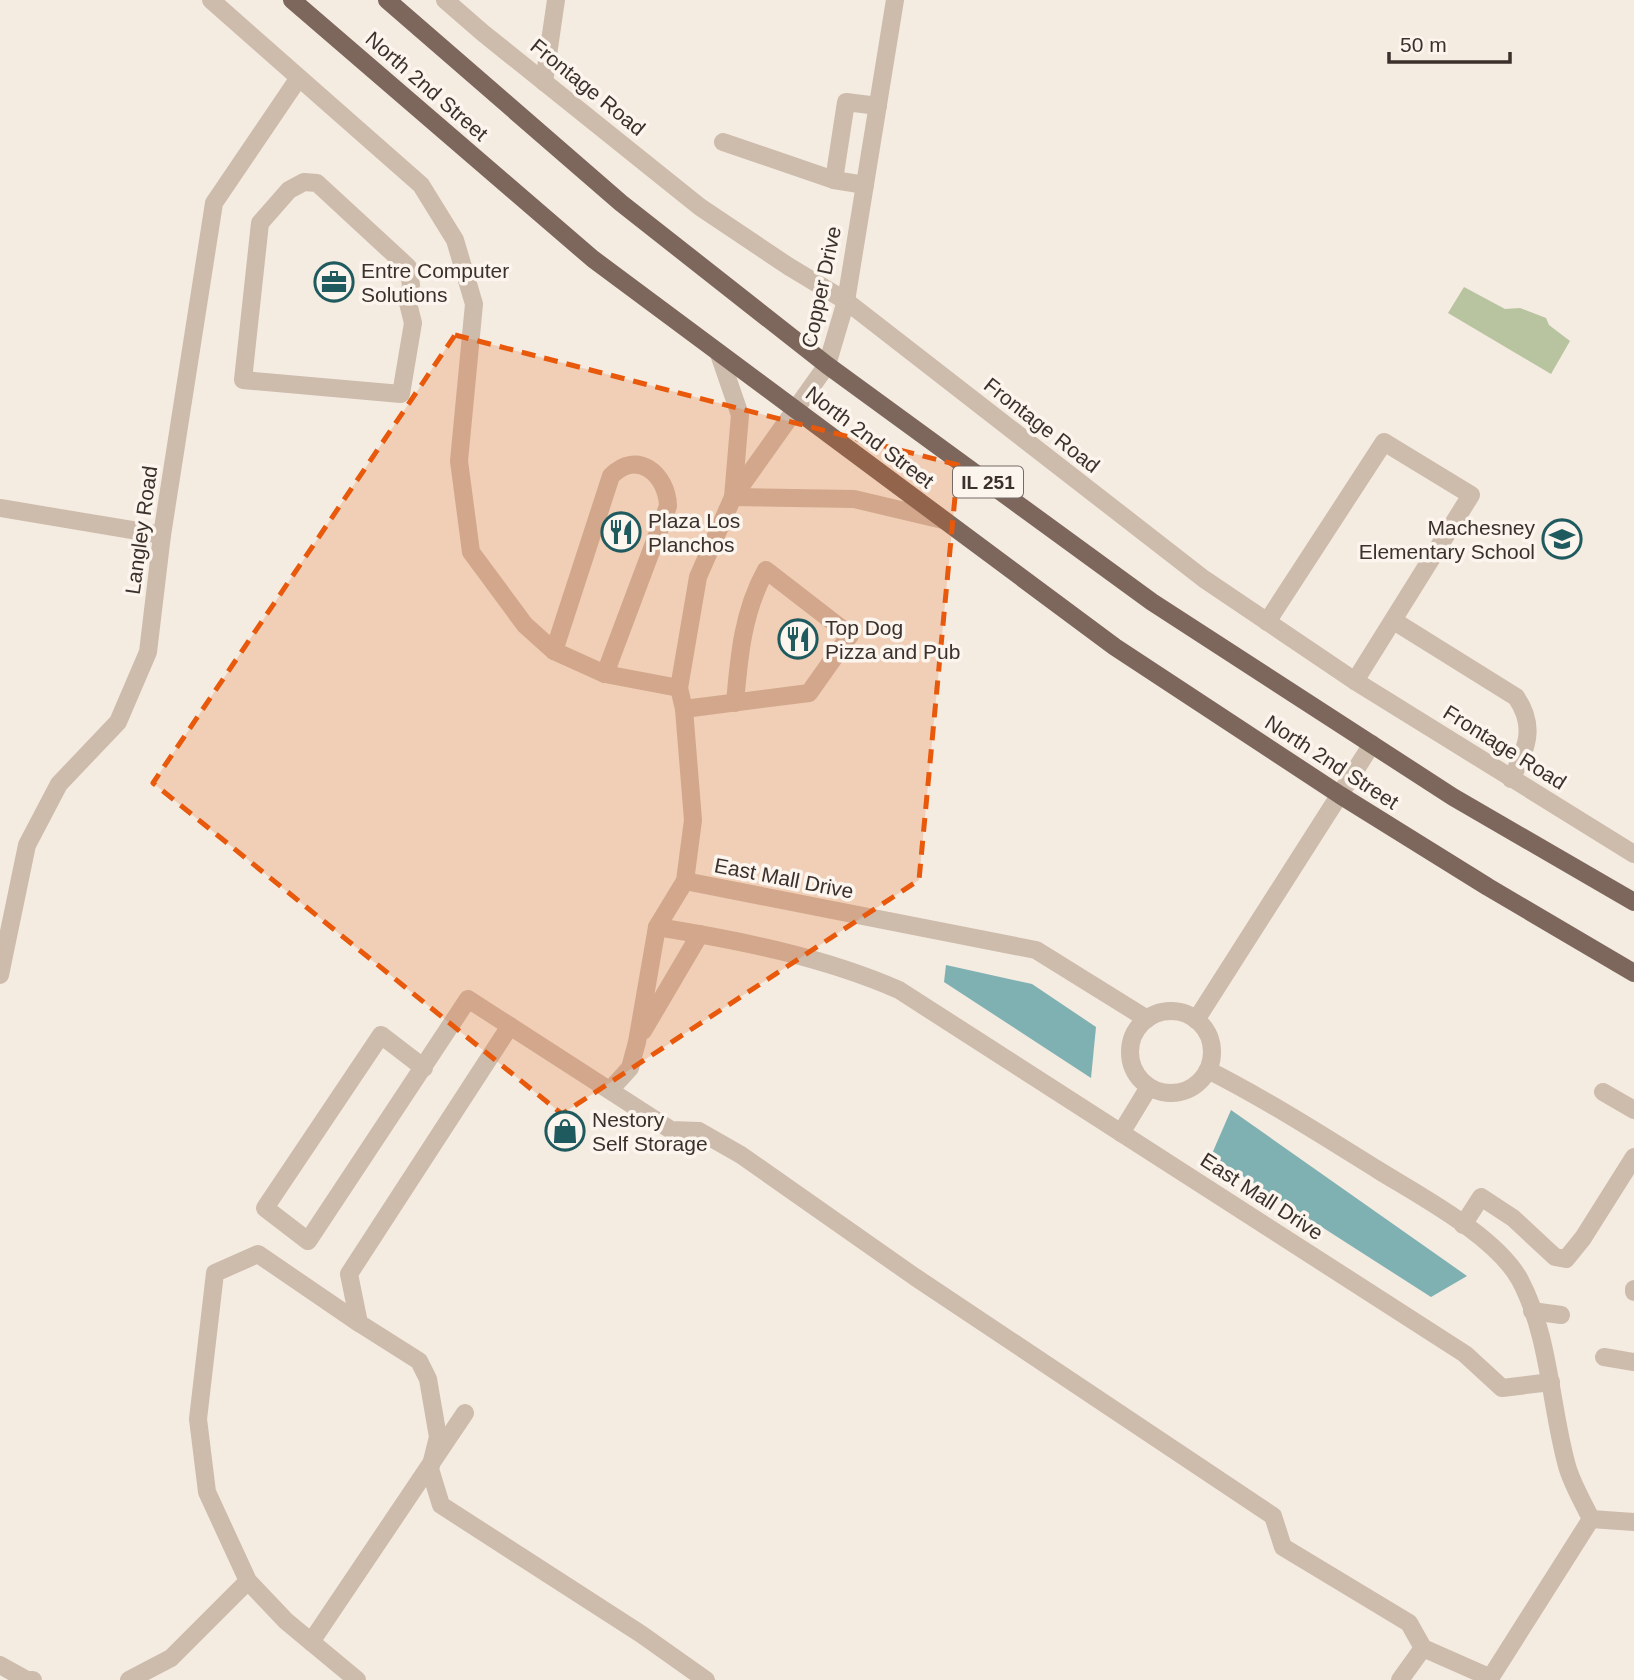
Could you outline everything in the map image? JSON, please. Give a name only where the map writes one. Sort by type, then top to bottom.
[{"type":"main road","name":"North 2nd Street","points":[[292,0],[593,259],[1115,648],[1340,795],[1634,973]]},
{"type":"main road","name":"North 2nd Street","points":[[387,0],[621,203],[827,365],[1152,602],[1453,797],[1634,902]]},
{"type":"street","points":[[211,0],[421,185],[455,240],[474,304],[459,461],[471,552],[526,625],[554,651],[605,674],[678,688]]},
{"type":"street","name":"Frontage Road","points":[[445,0],[701,207],[788,266],[846,301],[1164,550],[1355,681],[1634,853]]},
{"type":"street","points":[[544,82],[556,0]]},
{"type":"street","name":"Copper Drive","points":[[685,881],[693,820],[684,709],[678,688],[698,577],[733,497],[827,365],[846,301],[895,0]]},
{"type":"street","name":"Langley Road","points":[[0,975],[27,845],[59,783],[118,722],[148,652],[162,535],[214,203],[298,79]]},
{"type":"street","points":[[834,180],[846,102],[878,106]]},
{"type":"street","points":[[723,142],[834,180],[865,186]]},
{"type":"street","points":[[304,182],[317,183],[408,267],[411,285],[408,303],[413,323],[401,394],[243,380],[254,271],[260,223],[289,190],[304,182]]},
{"type":"street","points":[[719,354],[740,415],[733,497],[854,499],[943,520]]},
{"type":"street","points":[[1267,622],[1384,442],[1471,495],[1355,681]]},
{"type":"street","points":[[554,651],[611,475],[620,466],[636,464],[652,470],[662,480],[668,492],[668,506],[605,674]]},
{"type":"street","points":[[0,508],[162,535]]},
{"type":"street","points":[[684,709],[735,703],[809,693],[850,635],[766,569],[757,586],[746,620],[739,654],[735,703]]},
{"type":"street","points":[[1394,621],[1516,697],[1524,709],[1528,726],[1526,749],[1511,779]]},
{"type":"street","points":[[1196,1020],[1372,744]]},
{"type":"street","points":[[610,1090],[630,1068],[657,927],[685,881]]},
{"type":"street","name":"East Mall Drive","points":[[685,881],[1036,950],[1147,1019]]},
{"type":"street","name":"East Mall Drive","points":[[657,927],[700,934],[860,972],[899,989],[1465,1354],[1502,1388],[1551,1382]]},
{"type":"street","points":[[637,1042],[700,934]]},
{"type":"street","points":[[424,1068],[382,1035],[265,1208],[308,1241],[424,1068],[468,999],[671,1130],[699,1131],[741,1155],[915,1277],[1273,1516],[1283,1547],[1409,1623],[1423,1648],[1490,1679],[1591,1519]]},
{"type":"street","points":[[1171,1011],[1196,1020],[1211,1043],[1212,1057],[1208,1070],[1200,1081],[1175,1093],[1161,1092],[1149,1087],[1132,1067],[1130,1054],[1137,1028],[1158,1013],[1171,1011]]},
{"type":"street","points":[[359,1323],[349,1274],[510,1026]]},
{"type":"street","points":[[1208,1070],[1296,1119],[1462,1225],[1496,1251],[1519,1279],[1532,1311],[1551,1382],[1567,1469],[1591,1519]]},
{"type":"street","points":[[1121,1133],[1149,1087]]},
{"type":"street","points":[[1603,1092],[1634,1110]]},
{"type":"street","points":[[1462,1225],[1481,1197],[1513,1218],[1555,1257],[1566,1259],[1583,1238],[1634,1157]]},
{"type":"street","points":[[354,1679],[286,1621],[248,1581],[207,1492],[198,1419],[215,1273],[258,1254],[419,1361],[428,1379],[438,1437],[430,1469],[441,1505],[641,1634],[706,1680]]},
{"type":"street","points":[[1532,1311],[1561,1315]]},
{"type":"street","points":[[1604,1357],[1634,1362]]},
{"type":"street","points":[[311,1642],[430,1469],[465,1413]]},
{"type":"street","points":[[1591,1519],[1634,1522]]},
{"type":"street","points":[[129,1680],[171,1658],[248,1581]]},
{"type":"street","points":[[1400,1680],[1423,1648]]},
{"type":"street","points":[[0,1665],[27,1680],[33,1680]]},
{"type":"highlighted area","points":[[455,335],[958,465],[919,880],[562,1114],[153,783]]},
{"type":"green space","points":[[1464,287],[1505,309],[1520,308],[1546,318],[1549,325],[1570,341],[1551,374],[1448,313]]},
{"type":"water","points":[[946,965],[1032,984],[1096,1027],[1091,1078],[944,982]]},
{"type":"water","points":[[1231,1110],[1467,1276],[1431,1297],[1211,1156]]},
{"type":"place","name":"Entre Computer Solutions","points":[[334,282]]},
{"type":"place","name":"Plaza Los Planchos","points":[[621,532]]},
{"type":"place","name":"Machesney Elementary School","points":[[1562,539]]},
{"type":"place","name":"Top Dog Pizza and Pub","points":[[798,639]]},
{"type":"place","name":"Nestory Self Storage","points":[[565,1131]]}]
